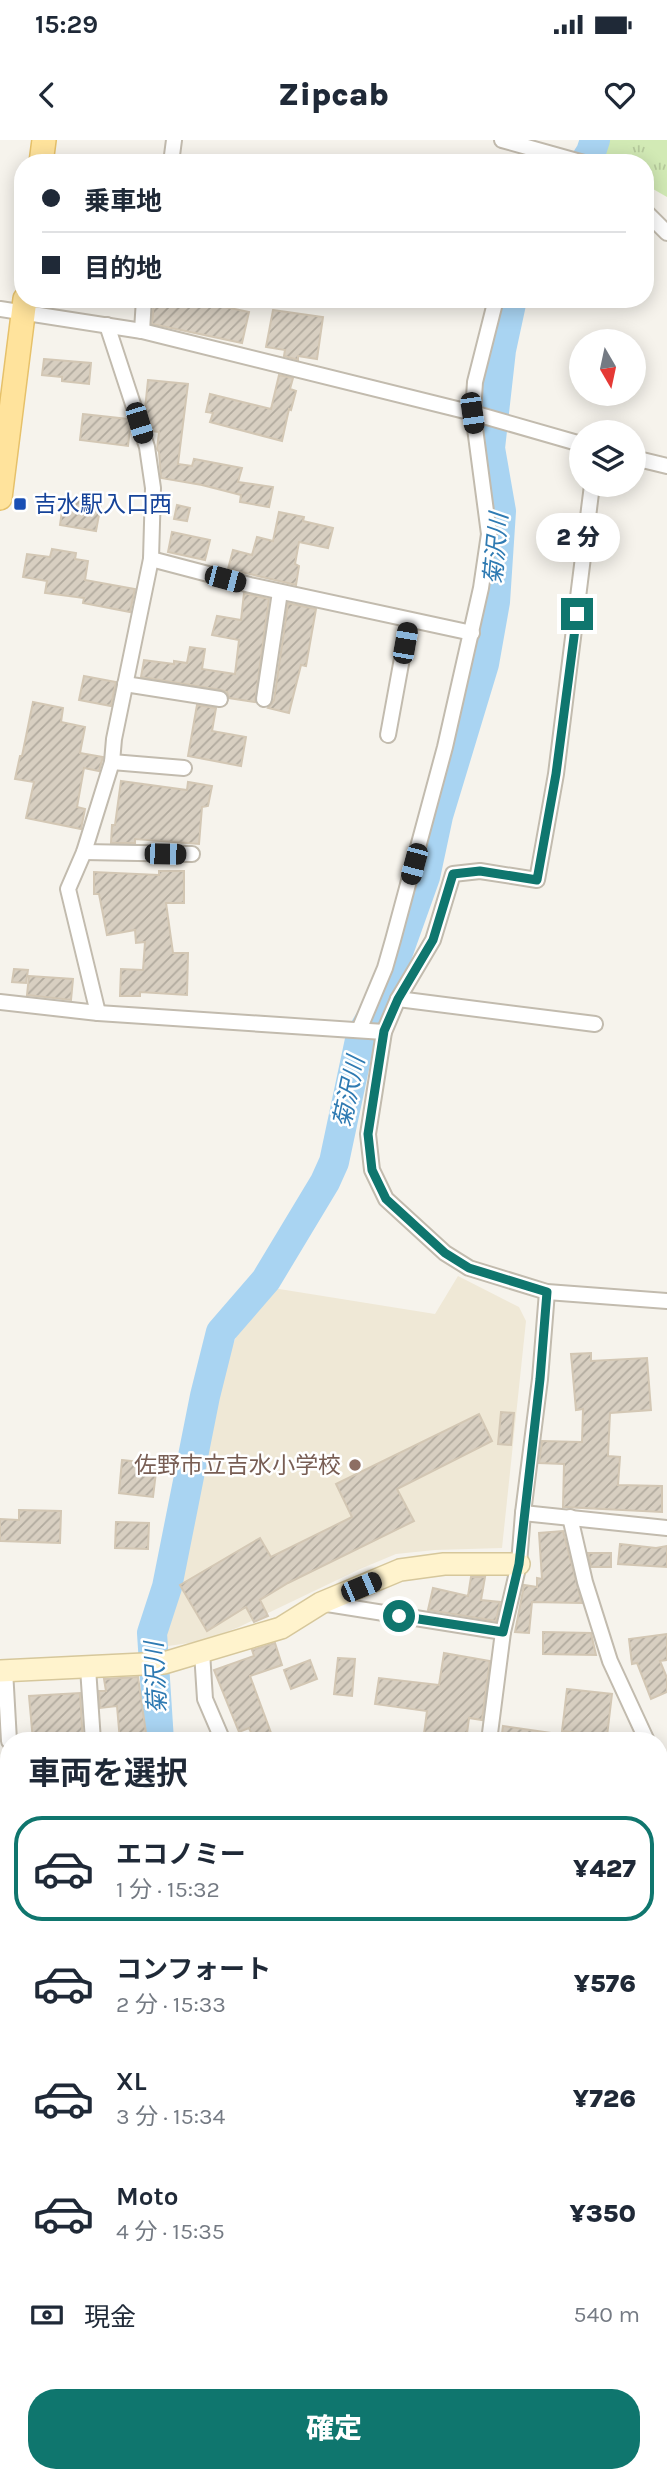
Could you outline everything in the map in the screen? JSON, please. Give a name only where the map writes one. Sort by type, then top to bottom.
[{"type":"main road","points":[[0,498],[24,308]]},
{"type":"street","points":[[502,140],[555,154]]},
{"type":"street","points":[[532,147],[532,154]]},
{"type":"street","points":[[654,220],[667,233]]},
{"type":"street","points":[[33,308],[142,331],[472,413],[569,441]]},
{"type":"street","points":[[142,331],[143,308]]},
{"type":"street","points":[[359,1030],[385,968],[393,940],[442,760],[472,633],[489,534],[472,413],[475,382],[494,308]]},
{"type":"street","points":[[98,1013],[68,889],[84,852],[112,762],[151,559],[153,488],[147,447],[107,325]]},
{"type":"street","points":[[646,460],[667,466]]},
{"type":"street","points":[[591,497],[556,774],[537,880],[480,871],[453,874],[433,940],[398,999],[384,1031],[368,1134],[372,1170],[386,1199],[445,1253],[469,1268],[547,1292],[667,1301]]},
{"type":"street","points":[[151,559],[279,592],[472,633]]},
{"type":"street","points":[[264,699],[279,592]]},
{"type":"street","points":[[388,735],[410,620]]},
{"type":"street","points":[[125,684],[220,699]]},
{"type":"street","points":[[112,762],[184,768]]},
{"type":"street","points":[[84,852],[192,854]]},
{"type":"street","points":[[398,999],[595,1024]]},
{"type":"street","points":[[0,1002],[98,1013],[384,1031]]},
{"type":"street","points":[[490,1732],[503,1632],[519,1564],[547,1292]]},
{"type":"street","points":[[523,1513],[667,1528]]},
{"type":"street","points":[[570,1517],[585,1582],[610,1661],[644,1732]]},
{"type":"street","points":[[8,1732],[2,1670],[164,1663],[281,1628],[321,1603],[401,1570],[444,1564],[519,1564]]},
{"type":"street","points":[[321,1603],[503,1632]]},
{"type":"street","points":[[202,1651],[205,1699],[219,1732]]},
{"type":"street","points":[[88,1668],[92,1732]]},
{"type":"shaded area","name":"佐野市立吉水小学校","points":[[458,1276],[519,1307],[526,1321],[502,1548],[396,1554],[239,1627],[203,1641],[161,1647],[217,1383],[236,1337],[273,1288],[435,1314]]},
{"type":"green space","points":[[595,140],[667,140],[667,197],[654,190],[654,154],[591,152]]},
{"type":"building","points":[[153,308],[230,308],[249,312],[242,343],[152,324]]},
{"type":"building","points":[[273,310],[323,317],[317,359],[298,356],[298,360],[284,356],[285,350],[266,347]]},
{"type":"building","points":[[44,359],[91,363],[89,384],[62,381],[62,377],[42,375]]},
{"type":"building","points":[[279,375],[293,378],[290,389],[296,391],[282,441],[210,422],[213,413],[206,412],[210,394],[271,409]]},
{"type":"building","points":[[148,380],[188,384],[178,464],[192,466],[194,459],[242,468],[238,482],[273,487],[269,507],[240,502],[241,495],[161,478],[157,449],[159,432],[152,431],[145,409]]},
{"type":"building","points":[[83,414],[128,419],[128,446],[80,440]]},
{"type":"building","points":[[64,497],[101,504],[96,531],[60,525]]},
{"type":"building","points":[[177,505],[190,508],[187,521],[174,519]]},
{"type":"building","points":[[279,512],[304,517],[303,521],[333,528],[328,548],[299,542],[295,564],[299,566],[296,585],[228,569],[233,550],[252,555],[257,537],[273,541]]},
{"type":"building","points":[[172,532],[210,540],[205,560],[168,552]]},
{"type":"building","points":[[52,549],[76,553],[75,559],[88,561],[85,580],[135,589],[130,612],[83,603],[84,598],[45,593],[47,581],[23,577],[27,554],[50,557]]},
{"type":"building","points":[[244,593],[269,599],[255,702],[229,698],[227,692],[221,690],[141,677],[144,660],[187,663],[190,647],[205,649],[202,669],[235,674],[239,640],[212,635],[217,616],[241,620]]},
{"type":"building","points":[[288,603],[316,609],[306,666],[301,665],[289,713],[268,708],[274,700]]},
{"type":"building","points":[[84,676],[116,682],[111,706],[79,700]]},
{"type":"building","points":[[33,702],[63,708],[61,722],[85,727],[80,753],[103,757],[99,771],[84,768],[77,807],[85,809],[81,829],[26,818],[34,782],[15,779]]},
{"type":"building","points":[[197,705],[216,708],[212,731],[246,737],[241,766],[188,756]]},
{"type":"building","points":[[121,781],[187,790],[188,782],[212,786],[208,806],[202,807],[199,844],[135,839],[135,843],[111,843]]},
{"type":"building","points":[[159,871],[184,871],[184,903],[166,903],[173,953],[188,953],[187,995],[140,992],[140,996],[120,996],[121,969],[143,970],[145,942],[136,943],[135,930],[107,935],[99,894],[94,894],[94,872],[159,875]]},
{"type":"building","points":[[14,969],[28,970],[26,983],[12,982]]},
{"type":"building","points":[[29,976],[73,979],[71,1000],[27,995]]},
{"type":"building","points":[[591,1353],[591,1361],[647,1358],[651,1410],[610,1413],[608,1456],[620,1457],[618,1485],[662,1486],[662,1512],[563,1507],[564,1464],[539,1463],[542,1441],[582,1442],[583,1409],[576,1410],[571,1354]]},
{"type":"building","points":[[501,1412],[514,1413],[511,1445],[498,1444]]},
{"type":"building","points":[[479,1414],[492,1441],[397,1489],[414,1521],[288,1583],[260,1600],[268,1616],[254,1622],[246,1607],[207,1631],[180,1585],[260,1538],[271,1557],[352,1517],[336,1484]]},
{"type":"building","points":[[122,1460],[157,1464],[153,1497],[119,1493]]},
{"type":"building","points":[[19,1510],[61,1511],[60,1543],[0,1541],[0,1519],[19,1520]]},
{"type":"building","points":[[116,1522],[149,1523],[148,1549],[115,1548]]},
{"type":"building","points":[[563,1531],[582,1603],[532,1602],[529,1633],[515,1632],[524,1585],[537,1587],[537,1578],[542,1579],[539,1533]]},
{"type":"building","points":[[620,1544],[656,1548],[667,1546],[667,1567],[618,1564]]},
{"type":"building","points":[[588,1553],[611,1553],[611,1567],[591,1567]]},
{"type":"building","points":[[471,1577],[485,1577],[481,1600],[500,1602],[496,1621],[428,1610],[433,1588],[468,1596]]},
{"type":"building","points":[[543,1632],[591,1633],[596,1655],[543,1654]]},
{"type":"building","points":[[667,1634],[667,1660],[660,1661],[667,1678],[667,1692],[651,1699],[637,1663],[632,1664],[629,1639]]},
{"type":"building","points":[[275,1643],[282,1665],[250,1676],[271,1732],[251,1732],[249,1728],[239,1732],[214,1670],[254,1656],[252,1650]]},
{"type":"building","points":[[444,1653],[490,1661],[482,1720],[469,1718],[467,1732],[424,1732],[427,1711],[375,1704],[379,1678],[439,1685]]},
{"type":"building","points":[[338,1658],[355,1659],[352,1696],[334,1694]]},
{"type":"building","points":[[310,1660],[317,1679],[291,1689],[284,1670]]},
{"type":"building","points":[[138,1677],[146,1732],[119,1732],[117,1706],[100,1708],[99,1691],[106,1691],[104,1679]]},
{"type":"building","points":[[567,1689],[612,1694],[607,1732],[562,1731]]},
{"type":"building","points":[[80,1693],[82,1732],[32,1732],[29,1696]]},
{"type":"building","points":[[503,1726],[545,1732],[502,1732]]},
{"type":"waterway","name":"菊沢川","points":[[590,154],[595,140]]},
{"type":"waterway","name":"菊沢川","points":[[158,1732],[152,1633],[167,1587],[205,1396],[221,1332],[266,1280],[325,1182],[334,1162],[361,1035],[380,1003],[425,877],[438,816],[484,664],[495,602],[501,511],[490,448],[501,350],[510,308]]},
{"type":"place","name":"吉水駅入口西","points":[[20,504]]},
{"type":"place","name":"佐野市立吉水小学校","points":[[355,1465]]},
{"type":"route","points":[[399,1616],[503,1632],[519,1564],[547,1292],[469,1268],[445,1253],[386,1199],[372,1170],[368,1134],[384,1031],[398,999],[433,940],[453,874],[480,871],[537,880],[556,774],[577,614]]}]
